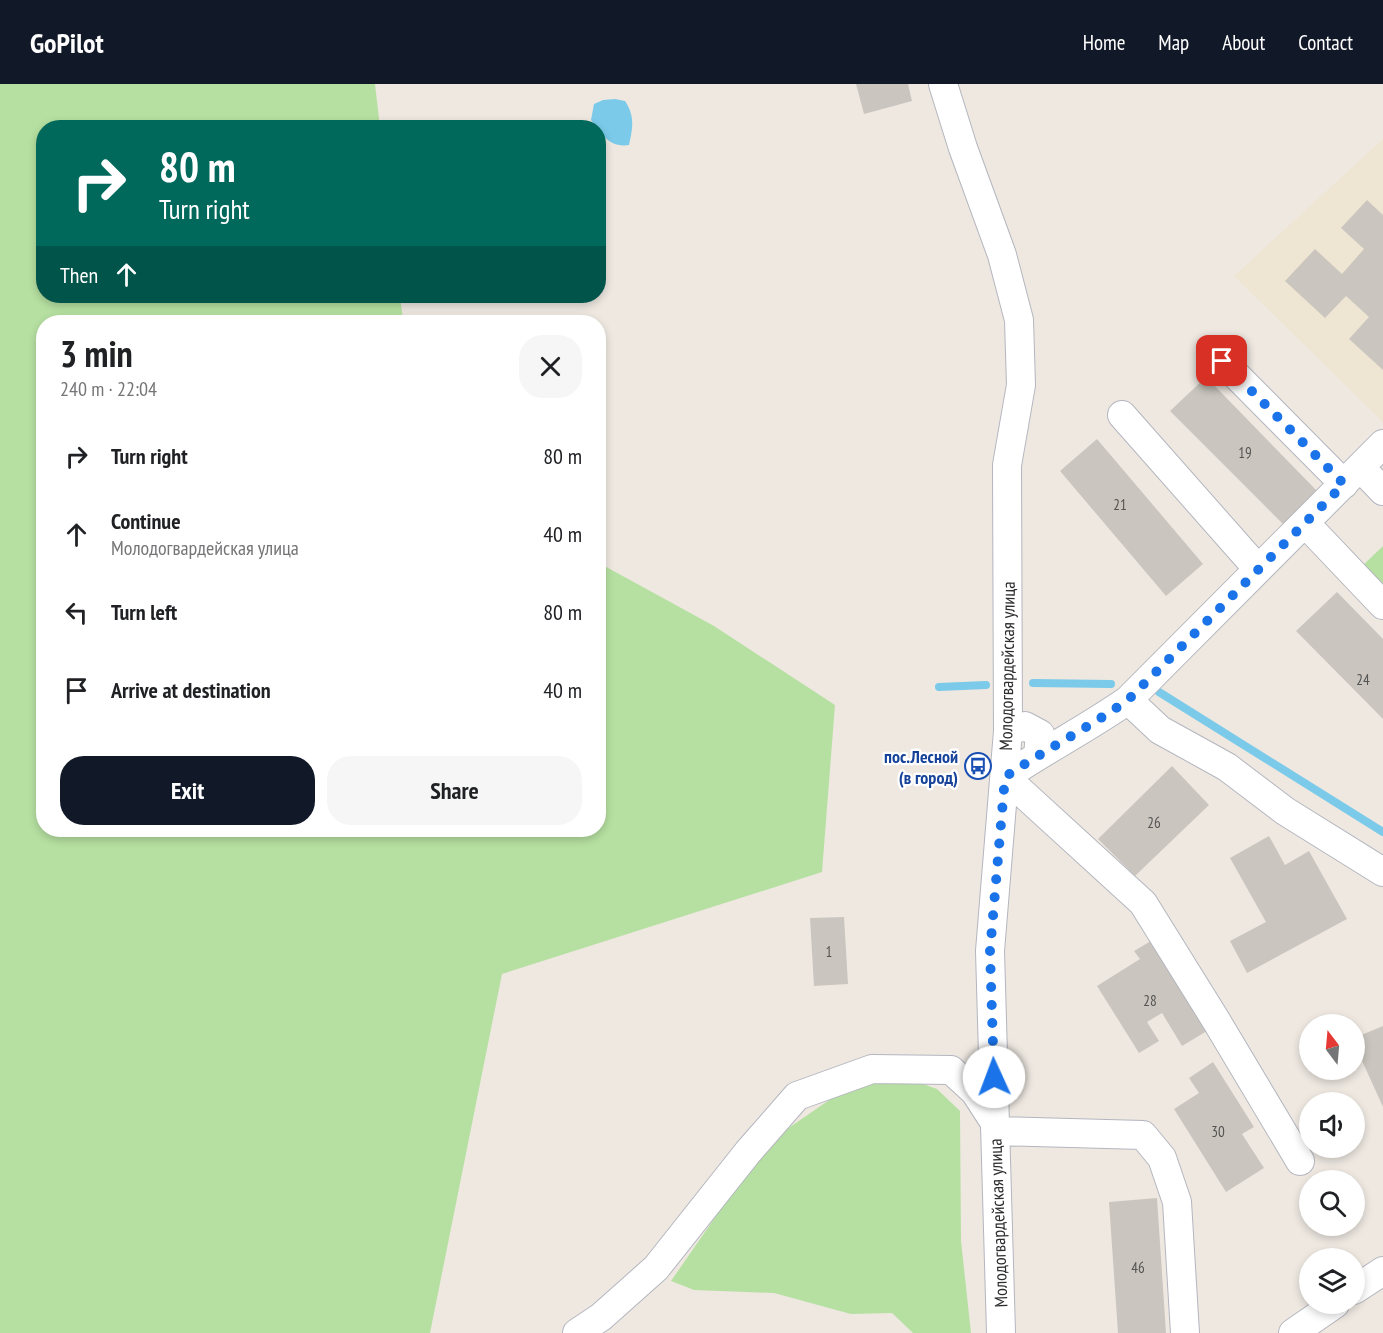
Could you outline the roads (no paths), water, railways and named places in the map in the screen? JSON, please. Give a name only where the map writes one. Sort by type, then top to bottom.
[{"type":"street","name":"Молодогвардейская улица","points":[[944,84],[963,148],[1002,255],[1019,320],[1021,385],[1008,465],[1008,731],[990,951],[1001,1333]]},
{"type":"street","points":[[1222,361],[1352,476],[1383,491]]},
{"type":"street","points":[[1122,415],[1258,569]]},
{"type":"street","points":[[1300,1161],[1143,903],[1005,777],[1038,755],[1087,729],[1128,700],[1383,444]]},
{"type":"street","points":[[1305,523],[1383,605]]},
{"type":"street","points":[[1128,700],[1160,730],[1227,767],[1285,811],[1383,872]]},
{"type":"street","points":[[1008,731],[1025,726],[1040,734],[1038,755]]},
{"type":"street","points":[[577,1333],[606,1322],[656,1268],[748,1152],[797,1096],[872,1069],[951,1070],[975,1092],[995,1127],[1143,1135],[1162,1158],[1177,1202],[1185,1333]]},
{"type":"street","points":[[1365,1282],[1383,1270]]},
{"type":"street","points":[[1293,1333],[1321,1314]]},
{"type":"water","points":[[603,100],[625,101],[632,117],[629,145],[616,144],[606,138],[606,120],[591,120],[594,104]]},
{"type":"waterway","points":[[1033,683],[1111,684]]},
{"type":"waterway","points":[[939,687],[986,685]]},
{"type":"waterway","points":[[1159,692],[1383,832]]},
{"type":"place","name":"пос.Лесной (в город)","points":[[978,766]]}]
